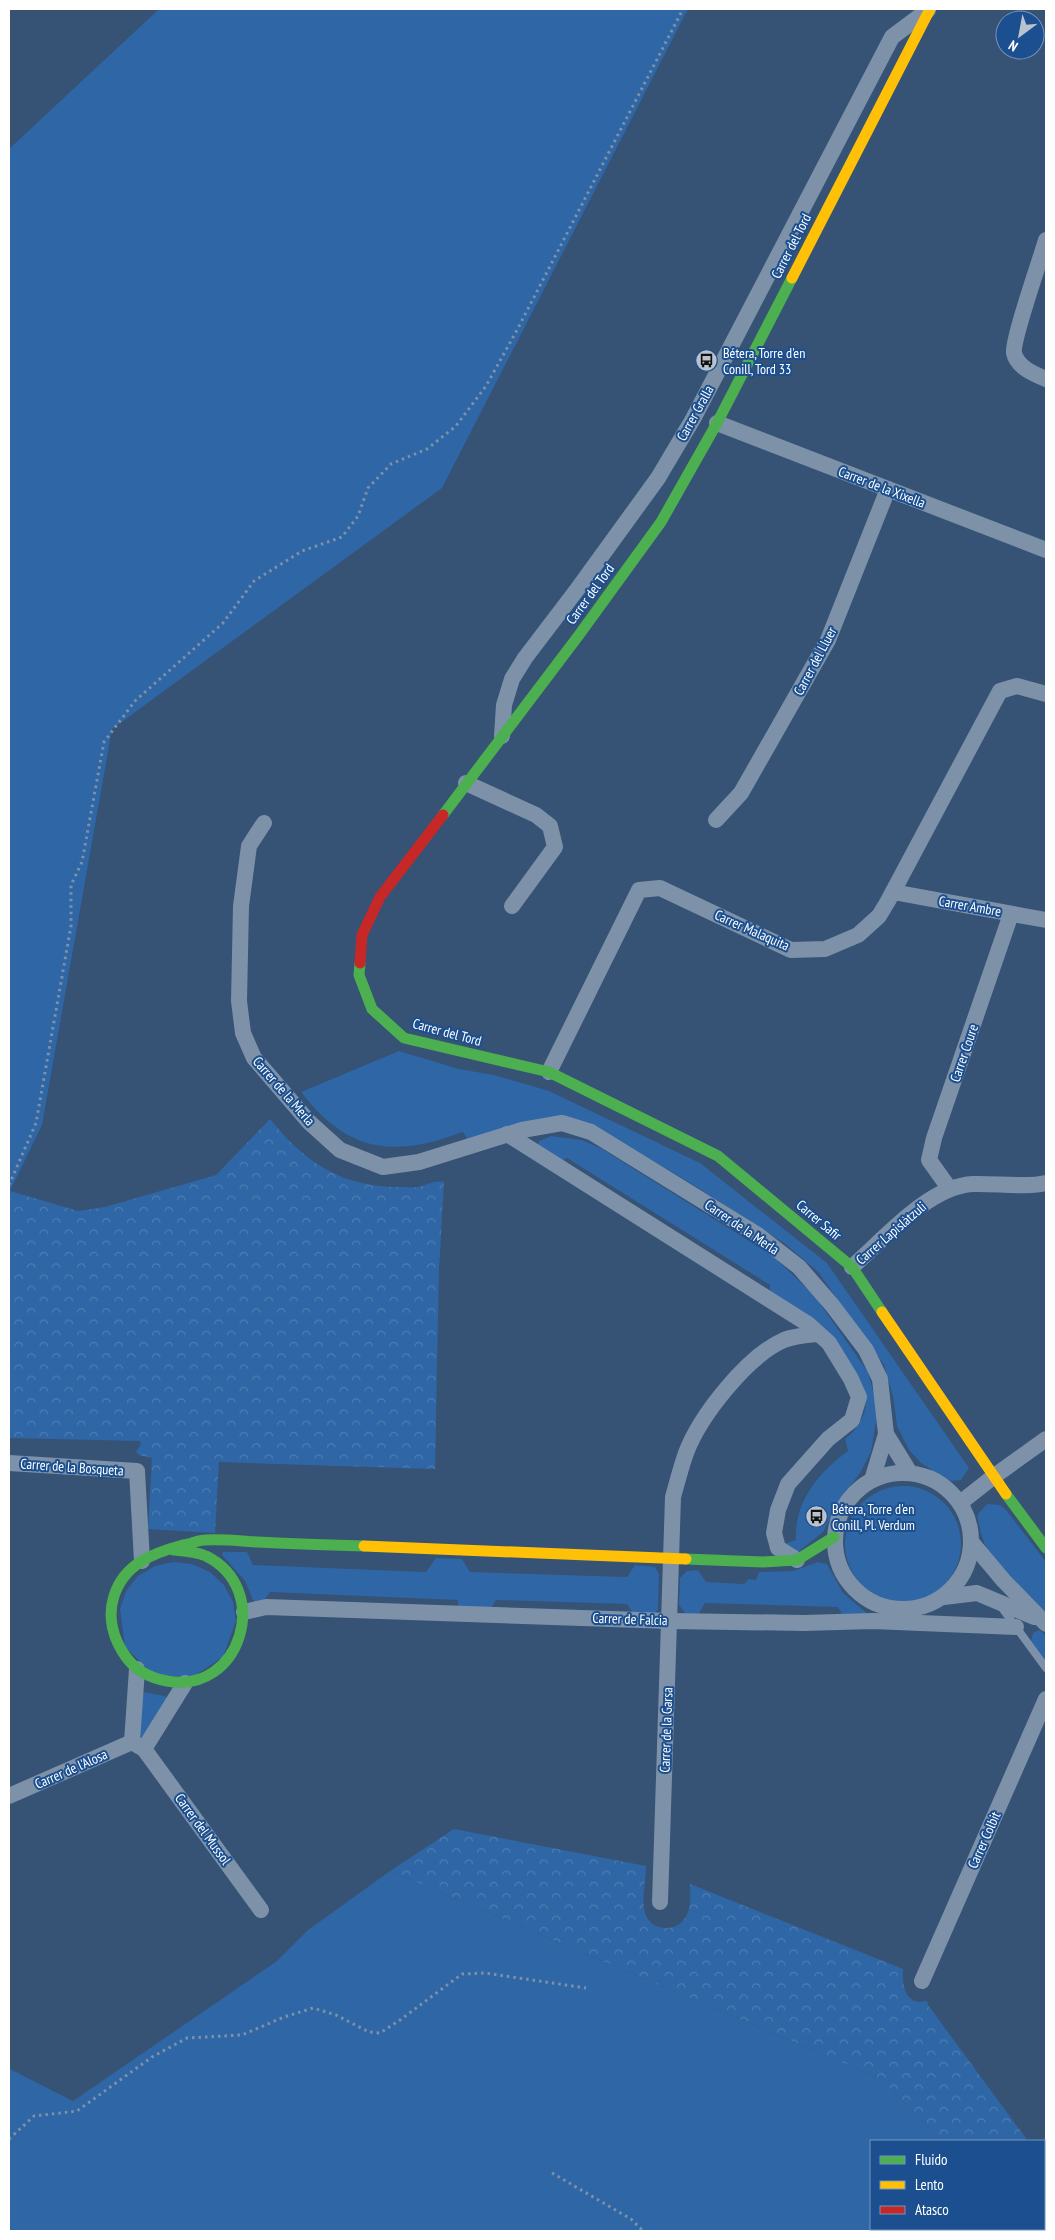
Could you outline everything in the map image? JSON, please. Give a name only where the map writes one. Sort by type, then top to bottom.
[{"type":"street","name":"Carrer del Tord","points":[[549,1072],[404,1038],[372,1009],[359,975],[362,935],[380,897],[661,522],[718,423],[930,9]]},
{"type":"street","name":"Carrer Gralla","points":[[502,736],[504,705],[512,679],[525,658],[658,478],[693,419],[892,37],[930,9]]},
{"type":"street","points":[[1046,240],[1018,331],[1014,352],[1021,365],[1046,379]]},
{"type":"street","name":"Carrer de la Xixella","points":[[718,423],[1046,550]]},
{"type":"street","name":"Carrer del Lluer","points":[[716,820],[741,793],[828,640],[888,489]]},
{"type":"street","name":"Carrer Malaquita","points":[[549,1072],[639,890],[660,888],[791,950],[825,949],[858,935],[879,916],[893,892],[1000,691],[1017,686],[1046,694]]},
{"type":"street","points":[[466,783],[536,815],[550,826],[555,847],[512,906]]},
{"type":"street","name":"Carrer de la Merla","points":[[264,823],[250,846],[244,871],[240,906],[239,1001],[243,1033],[254,1058],[309,1122],[340,1150],[383,1167],[419,1162],[507,1134],[562,1123],[590,1132],[758,1235],[799,1267],[832,1305],[866,1350],[880,1380],[886,1434],[872,1480]]},
{"type":"street","name":"Carrer Ambre","points":[[893,892],[1046,920]]},
{"type":"street","name":"Carrer Coure","points":[[949,1188],[930,1160],[934,1138],[1012,914]]},
{"type":"street","name":"Carrer Safir","points":[[549,1072],[718,1156],[852,1267],[993,1477],[1046,1548]]},
{"type":"street","points":[[507,1134],[808,1324],[829,1343],[851,1379],[859,1397],[852,1420],[828,1439],[788,1484],[778,1510],[774,1533],[778,1548],[797,1560]]},
{"type":"street","name":"Carrer Lapislàtzuli","points":[[852,1267],[926,1201],[949,1188],[971,1184],[1046,1183]]},
{"type":"street","name":"Carrer de la Garsa","points":[[660,1902],[673,1497],[686,1452],[706,1416],[732,1382],[765,1352],[785,1339],[818,1334]]},
{"type":"street","name":"Carrer de la Merla","points":[[886,1434],[910,1473]]},
{"type":"street","points":[[960,1503],[1046,1439]]},
{"type":"street","name":"Carrer de la Bosqueta","points":[[9,1463],[137,1471],[142,1561]]},
{"type":"street","points":[[910,1473],[930,1478],[947,1488],[960,1503],[969,1522],[972,1543],[968,1564],[959,1582],[944,1597],[924,1607],[902,1610],[880,1606],[861,1596],[846,1580],[836,1559],[834,1537],[837,1520],[845,1504],[857,1490],[872,1480],[891,1474],[910,1473]]},
{"type":"street","points":[[173,1550],[202,1555],[214,1561],[230,1575],[240,1593],[244,1612],[244,1624],[239,1643],[230,1658],[215,1672],[200,1680],[185,1683],[166,1683],[137,1669],[126,1659],[113,1636],[110,1616],[117,1587],[136,1564],[155,1554],[204,1540],[763,1562],[797,1560],[834,1537]]},
{"type":"street","points":[[972,1543],[1004,1582],[1045,1622]]},
{"type":"street","points":[[944,1597],[977,1593],[1045,1622]]},
{"type":"street","name":"Carrer de Falcia","points":[[244,1612],[266,1607],[670,1621],[804,1623],[873,1621],[1016,1627]]},
{"type":"street","points":[[137,1669],[138,1746],[152,1740],[185,1683]]},
{"type":"street","name":"Carrer Colbit","points":[[922,1981],[1046,1699]]},
{"type":"street","name":"Carrer de l'Alosa","points":[[9,1796],[138,1746]]},
{"type":"street","name":"Carrer del Mussol","points":[[138,1746],[261,1910]]},
{"type":"lane","points":[[998,1602],[1046,1668]]},
{"type":"path","points":[[9,1185],[36,1123],[71,926],[71,885],[82,862],[104,742],[135,700],[223,624],[254,581],[302,552],[342,537],[358,516],[368,488],[391,464],[427,448],[456,426],[486,386],[500,362],[683,9]]},
{"type":"path","points":[[9,2138],[34,2116],[77,2111],[152,2058],[187,2038],[242,2035],[284,2017],[313,2008],[336,2015],[369,2032],[380,2033],[462,1974],[485,1974],[586,1988]]},
{"type":"path","points":[[552,2173],[631,2220],[644,2231]]},
{"type":"green space","points":[[159,9],[688,9],[442,488],[112,729],[42,1125],[9,1193],[9,149]]},
{"type":"green space","points":[[399,1051],[459,1069],[494,1075],[549,1091],[700,1163],[827,1263],[969,1468],[961,1480],[949,1481],[921,1463],[909,1450],[897,1426],[893,1396],[884,1365],[818,1272],[784,1243],[687,1181],[595,1127],[468,1140],[463,1132],[415,1145],[393,1147],[373,1145],[354,1138],[336,1128],[301,1092]]},
{"type":"green space","points":[[270,1119],[312,1161],[344,1178],[382,1186],[414,1187],[434,1182],[444,1182],[439,1269],[435,1469],[219,1462],[215,1533],[148,1529],[152,1458],[139,1455],[136,1452],[141,1444],[140,1441],[9,1438],[9,1193],[10,1191],[78,1211],[105,1207],[216,1175]]},
{"type":"green space","points":[[551,1136],[582,1140],[602,1149],[773,1256],[814,1295],[868,1372],[875,1398],[877,1416],[871,1452],[860,1473],[839,1501],[823,1532],[798,1552],[784,1544],[796,1540],[796,1526],[804,1501],[818,1478],[848,1451],[845,1439],[858,1425],[865,1409],[865,1392],[857,1375],[770,1298],[770,1285],[567,1158],[554,1165],[536,1150],[539,1141]]},
{"type":"green space","points":[[903,1486],[925,1490],[944,1503],[957,1522],[961,1544],[957,1566],[944,1585],[925,1598],[903,1602],[881,1598],[862,1585],[849,1566],[845,1544],[849,1522],[862,1503],[881,1490]]},
{"type":"green space","points":[[987,1504],[1000,1505],[1006,1510],[1046,1562],[1046,1612],[1011,1583],[994,1563],[987,1551],[978,1514]]},
{"type":"green space","points":[[223,1552],[247,1552],[253,1565],[426,1572],[436,1558],[462,1559],[470,1572],[627,1577],[635,1565],[655,1567],[659,1574],[658,1609],[653,1615],[635,1616],[627,1604],[496,1600],[488,1613],[458,1611],[458,1600],[270,1592],[261,1605],[253,1600],[245,1581],[222,1555]]},
{"type":"green space","points":[[173,1562],[192,1564],[210,1572],[224,1585],[233,1602],[236,1621],[223,1657],[191,1678],[153,1674],[125,1647],[120,1609],[126,1591],[138,1576],[155,1566]]},
{"type":"green space","points":[[818,1562],[827,1564],[843,1593],[868,1614],[845,1620],[838,1607],[705,1603],[698,1615],[686,1614],[679,1605],[680,1578],[687,1571],[698,1570],[706,1582],[744,1584],[749,1579],[756,1580],[759,1572],[793,1571]]},
{"type":"green space","points":[[1039,1630],[1046,1635],[1046,1662],[1031,1641],[1033,1633]]},
{"type":"green space","points":[[144,1692],[165,1696],[168,1699],[140,1742],[142,1694]]},
{"type":"green space","points":[[454,1829],[646,1866],[644,1908],[648,1919],[657,1926],[670,1928],[681,1923],[685,1918],[690,1905],[690,1884],[903,1969],[906,1993],[914,2000],[920,2002],[927,2001],[928,2005],[1027,2140],[941,2140],[879,2078],[390,1871]]},
{"type":"green space","points":[[390,1871],[879,2078],[941,2140],[870,2140],[870,2230],[1030,2231],[9,2231],[9,2067],[73,2101],[277,1961],[308,1930]]},
{"type":"traffic: fast","points":[[443,815],[579,635],[661,522],[717,423],[792,278]]},
{"type":"traffic: fast","points":[[360,963],[359,975],[372,1009],[404,1038],[549,1072],[718,1156],[852,1267],[882,1312]]},
{"type":"traffic: fast","points":[[1006,1494],[1046,1548]]},
{"type":"traffic: fast","points":[[686,1559],[763,1562],[797,1560],[834,1537]]},
{"type":"traffic: fast","points":[[173,1550],[206,1556],[227,1571],[239,1591],[243,1614],[239,1636],[230,1656],[214,1672],[193,1681],[167,1681],[149,1676],[134,1666],[121,1650],[112,1628],[112,1604],[119,1585],[132,1568],[151,1556],[202,1540],[364,1546]]},
{"type":"traffic: slow","points":[[792,278],[930,9]]},
{"type":"traffic: slow","points":[[882,1312],[1006,1494]]},
{"type":"traffic: slow","points":[[364,1546],[686,1559]]},
{"type":"traffic: jam","points":[[360,963],[362,935],[380,897],[443,815]]},
{"type":"place","name":"Bétera, Torre d'en Conill, Tord 33","points":[[707,361]]},
{"type":"place","name":"Bétera, Torre d'en Conill, Pl. Verdum","points":[[816,1517]]}]
